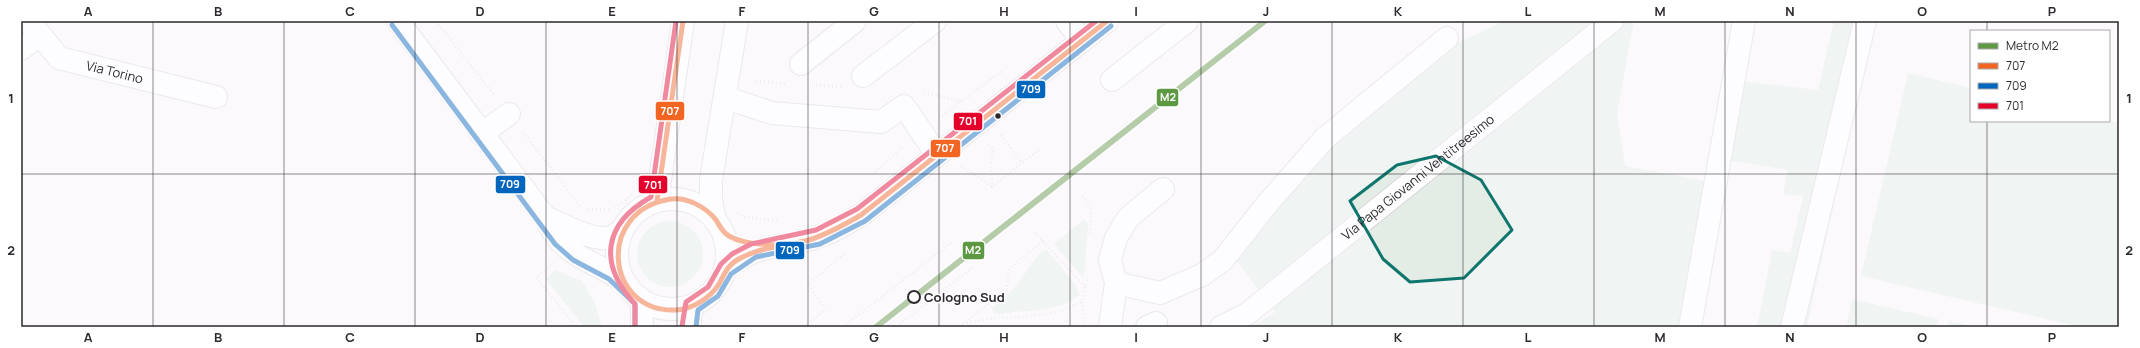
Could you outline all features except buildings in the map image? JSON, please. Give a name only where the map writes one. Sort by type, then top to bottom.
[{"type":"street","points":[[398,21],[481,134],[545,217],[559,241],[573,252],[611,272],[623,281],[642,301],[660,308],[698,313],[713,292],[725,269],[727,251],[711,199],[712,180],[737,21]]},
{"type":"street","points":[[657,201],[683,21]]},
{"type":"street","points":[[801,64],[855,21]]},
{"type":"street","points":[[862,76],[935,21]]},
{"type":"street","points":[[1067,21],[1082,40]]},
{"type":"street","points":[[725,269],[754,250],[818,237],[838,229],[861,215],[1107,21]]},
{"type":"street","points":[[1112,80],[1187,21]]},
{"type":"street","name":"Via Papa Giovanni Ventitreesimo","points":[[1221,327],[1247,314],[1612,21]]},
{"type":"street","points":[[1690,327],[1744,21]]},
{"type":"street","points":[[1792,327],[1865,21]]},
{"type":"street","points":[[21,49],[34,28]]},
{"type":"street","name":"Via Torino","points":[[34,28],[59,58],[216,97]]},
{"type":"street","points":[[1116,283],[1160,294],[1202,275],[1223,260],[1267,204],[1325,138],[1447,38]]},
{"type":"street","points":[[726,98],[772,113],[881,122],[904,106],[937,155]]},
{"type":"street","points":[[481,134],[509,114]]},
{"type":"street","points":[[1110,327],[1116,283],[1110,260],[1116,238],[1128,218],[1163,189]]},
{"type":"street","points":[[623,281],[616,258],[618,239],[632,216],[642,208],[657,201],[672,199],[691,202],[699,206],[734,239],[752,244],[776,245]]},
{"type":"street","points":[[545,217],[576,231],[600,238],[611,237],[622,231]]},
{"type":"street","points":[[642,301],[642,327]]},
{"type":"path","points":[[962,101],[974,126],[993,149],[991,163],[992,187]]},
{"type":"path","points":[[992,187],[1022,163]]},
{"type":"path","points":[[959,165],[992,187]]},
{"type":"path","points":[[599,209],[613,210],[633,194],[634,188]]},
{"type":"path","points":[[1082,196],[1091,206],[1090,239]]},
{"type":"path","points":[[1035,233],[1086,288]]},
{"type":"path","points":[[959,327],[1006,290],[1009,269],[1043,241]]},
{"type":"path","points":[[843,327],[952,242]]},
{"type":"path","points":[[826,261],[833,262]]},
{"type":"path","points":[[556,262],[536,277],[576,327]]},
{"type":"path","points":[[896,327],[973,267]]},
{"type":"path","points":[[1086,327],[1082,302],[1089,268]]},
{"type":"path","points":[[698,313],[728,291]]},
{"type":"path","points":[[963,324],[993,318],[1024,317],[1058,312],[1082,302]]},
{"type":"highlighted area","points":[[1436,156],[1481,180],[1512,230],[1464,278],[1410,282],[1383,259],[1350,201],[1397,165]]},
{"type":"shaded area","points":[[1504,21],[1634,21],[1617,113],[1625,166],[1705,181],[1680,327],[1251,327],[1275,312],[1235,258],[1341,131],[1445,49]]},
{"type":"shaded area","points":[[1834,21],[1873,21],[1807,327],[1757,327],[1772,250],[1790,253],[1803,196],[1783,194],[1788,170],[1727,160],[1742,81],[1818,90]]},
{"type":"shaded area","points":[[1908,73],[1970,88],[1970,122],[2110,122],[2110,120],[2119,123],[2119,327],[2080,327],[1861,276]]},
{"type":"shaded area","points":[[1084,219],[1088,224],[1084,279],[1054,244]]},
{"type":"shaded area","points":[[670,221],[683,224],[693,231],[700,241],[703,254],[700,267],[693,277],[683,284],[670,287],[657,284],[647,277],[640,267],[637,254],[640,241],[647,231],[657,224]]},
{"type":"shaded area","points":[[1047,250],[1074,283],[1080,294],[1065,304],[1057,307],[995,314],[992,308],[1014,288],[1040,253]]},
{"type":"shaded area","points":[[555,270],[582,281],[595,303],[602,327],[584,327],[546,279]]},
{"type":"shaded area","points":[[1852,299],[1938,319],[1936,327],[1846,327]]},
{"type":"shaded area","points":[[1949,321],[1977,327],[1947,327]]},
{"type":"metro line","name":"M2","points":[[876,327],[1265,21]]},
{"type":"transit line","name":"701","points":[[635,327],[635,304],[623,289],[615,274],[611,260],[611,246],[615,232],[623,219],[635,208],[651,197],[676,21]]},
{"type":"transit line","name":"707","points":[[657,201],[683,21]]},
{"type":"transit line","name":"701","points":[[682,326],[686,302],[708,287],[721,264],[732,254],[751,244],[816,230],[857,209],[1096,21]]},
{"type":"transit line","name":"707","points":[[776,245],[752,243],[734,239],[725,233],[712,215],[702,207],[690,201],[671,199],[646,207],[630,221],[620,240],[618,260],[623,279],[635,295],[652,307],[676,310],[695,305],[711,294],[719,284],[728,268],[737,260],[754,252],[816,238],[861,215],[1107,21]]},
{"type":"transit line","name":"709","points":[[392,25],[555,244],[573,260],[609,279],[635,304],[635,327]]},
{"type":"transit line","name":"709","points":[[696,327],[698,310],[718,296],[731,274],[756,257],[820,244],[865,221],[1111,26]]},
{"type":"place","name":"Cologno Sud","points":[[914,297]]}]
